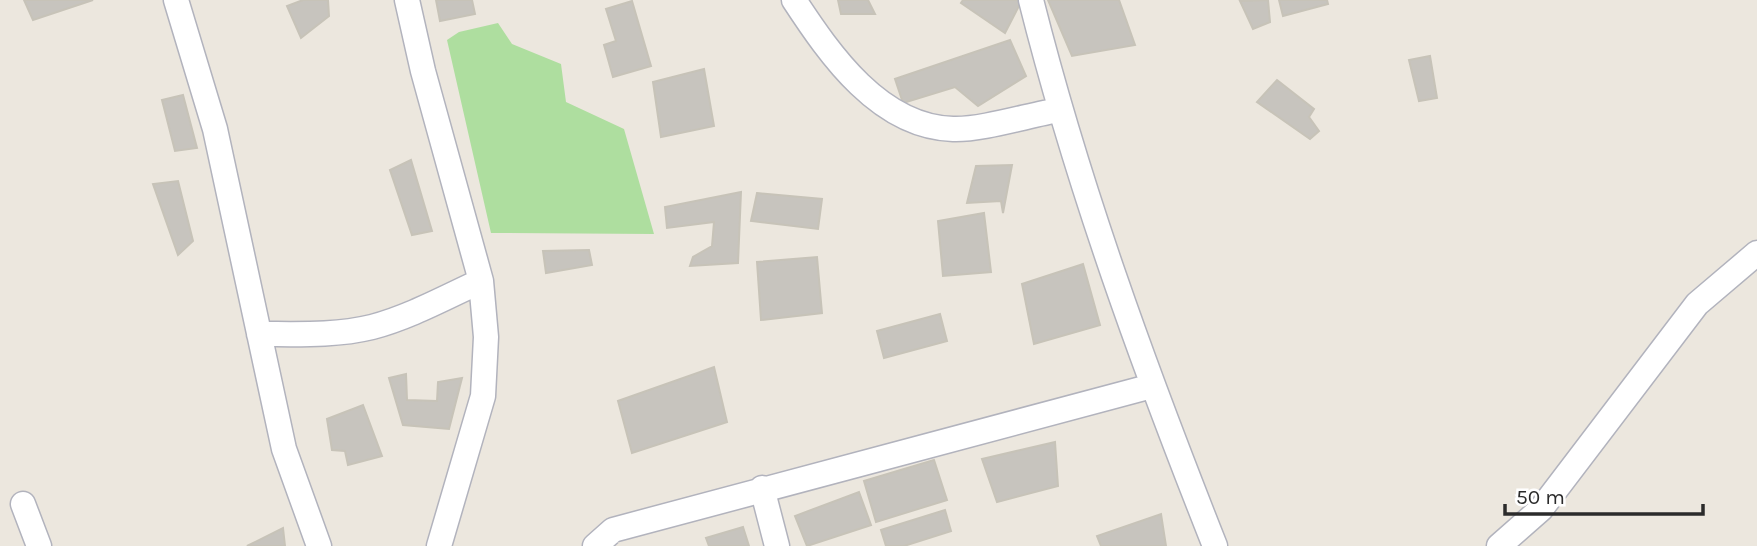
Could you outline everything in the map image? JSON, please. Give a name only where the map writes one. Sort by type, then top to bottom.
[{"type":"street","points":[[176,0],[215,129],[284,449],[319,546]]},
{"type":"street","points":[[407,0],[481,281],[486,337],[482,396],[439,546]]},
{"type":"street","points":[[794,0],[824,46],[883,106],[919,124],[955,129],[1059,110]]},
{"type":"street","points":[[1031,0],[1059,110],[1152,386],[1215,546]]},
{"type":"street","points":[[1499,546],[1541,509],[1697,303],[1757,253]]},
{"type":"street","points":[[259,334],[336,333],[372,327],[414,312],[481,281]]},
{"type":"street","points":[[595,546],[614,530],[762,488],[1152,386]]},
{"type":"street","points":[[762,488],[777,546]]},
{"type":"street","points":[[23,504],[39,546]]},
{"type":"green space","points":[[498,23],[512,44],[561,64],[566,102],[624,129],[654,234],[491,233],[447,40],[459,32]]},
{"type":"building","points":[[24,0],[93,0],[33,20]]},
{"type":"building","points":[[303,0],[328,0],[329,16],[301,38],[287,6]]},
{"type":"building","points":[[436,0],[472,0],[475,14],[440,21]]},
{"type":"building","points":[[838,0],[868,0],[875,14],[841,14]]},
{"type":"building","points":[[963,0],[1021,2],[1005,33],[961,3]]},
{"type":"building","points":[[1048,0],[1119,0],[1135,45],[1072,56]]},
{"type":"building","points":[[1268,0],[1270,22],[1253,29],[1240,1]]},
{"type":"building","points":[[1279,0],[1327,0],[1328,4],[1283,16]]},
{"type":"building","points":[[632,1],[651,66],[613,77],[604,45],[616,41],[606,9]]},
{"type":"building","points":[[1010,40],[1026,76],[978,106],[955,87],[903,103],[895,79]]},
{"type":"building","points":[[1430,56],[1437,98],[1419,101],[1409,60]]},
{"type":"building","points":[[704,69],[714,126],[661,137],[653,82]]},
{"type":"building","points":[[1277,80],[1314,109],[1309,117],[1319,131],[1310,139],[1257,102]]},
{"type":"building","points":[[183,95],[197,148],[175,151],[162,100]]},
{"type":"building","points":[[411,160],[432,231],[412,235],[390,170]]},
{"type":"building","points":[[1012,165],[1003,213],[1001,201],[967,203],[976,166]]},
{"type":"building","points":[[178,181],[193,241],[178,255],[153,184]]},
{"type":"building","points":[[741,192],[738,263],[690,266],[693,257],[712,246],[714,222],[667,228],[665,207]]},
{"type":"building","points":[[757,193],[822,199],[818,229],[751,221]]},
{"type":"building","points":[[984,213],[991,272],[943,276],[938,221]]},
{"type":"building","points":[[589,250],[592,265],[546,273],[543,251]]},
{"type":"building","points":[[817,257],[822,313],[761,320],[757,262]]},
{"type":"building","points":[[1083,264],[1100,325],[1034,344],[1022,284]]},
{"type":"building","points":[[940,314],[947,341],[884,358],[877,331]]},
{"type":"building","points":[[714,367],[727,422],[632,453],[618,401]]},
{"type":"building","points":[[406,374],[407,400],[437,401],[438,382],[462,378],[449,429],[403,425],[389,378]]},
{"type":"building","points":[[363,405],[382,456],[348,465],[345,451],[332,450],[327,419]]},
{"type":"building","points":[[1055,442],[1058,486],[997,502],[982,459]]},
{"type":"building","points":[[934,460],[947,500],[876,522],[864,481]]},
{"type":"building","points":[[859,492],[871,525],[807,546],[795,516]]},
{"type":"building","points":[[945,510],[951,531],[904,546],[886,546],[881,530]]},
{"type":"building","points":[[1161,514],[1166,546],[1101,546],[1097,536]]},
{"type":"building","points":[[743,527],[749,546],[709,546],[706,538]]},
{"type":"building","points":[[283,528],[285,546],[247,546]]}]
